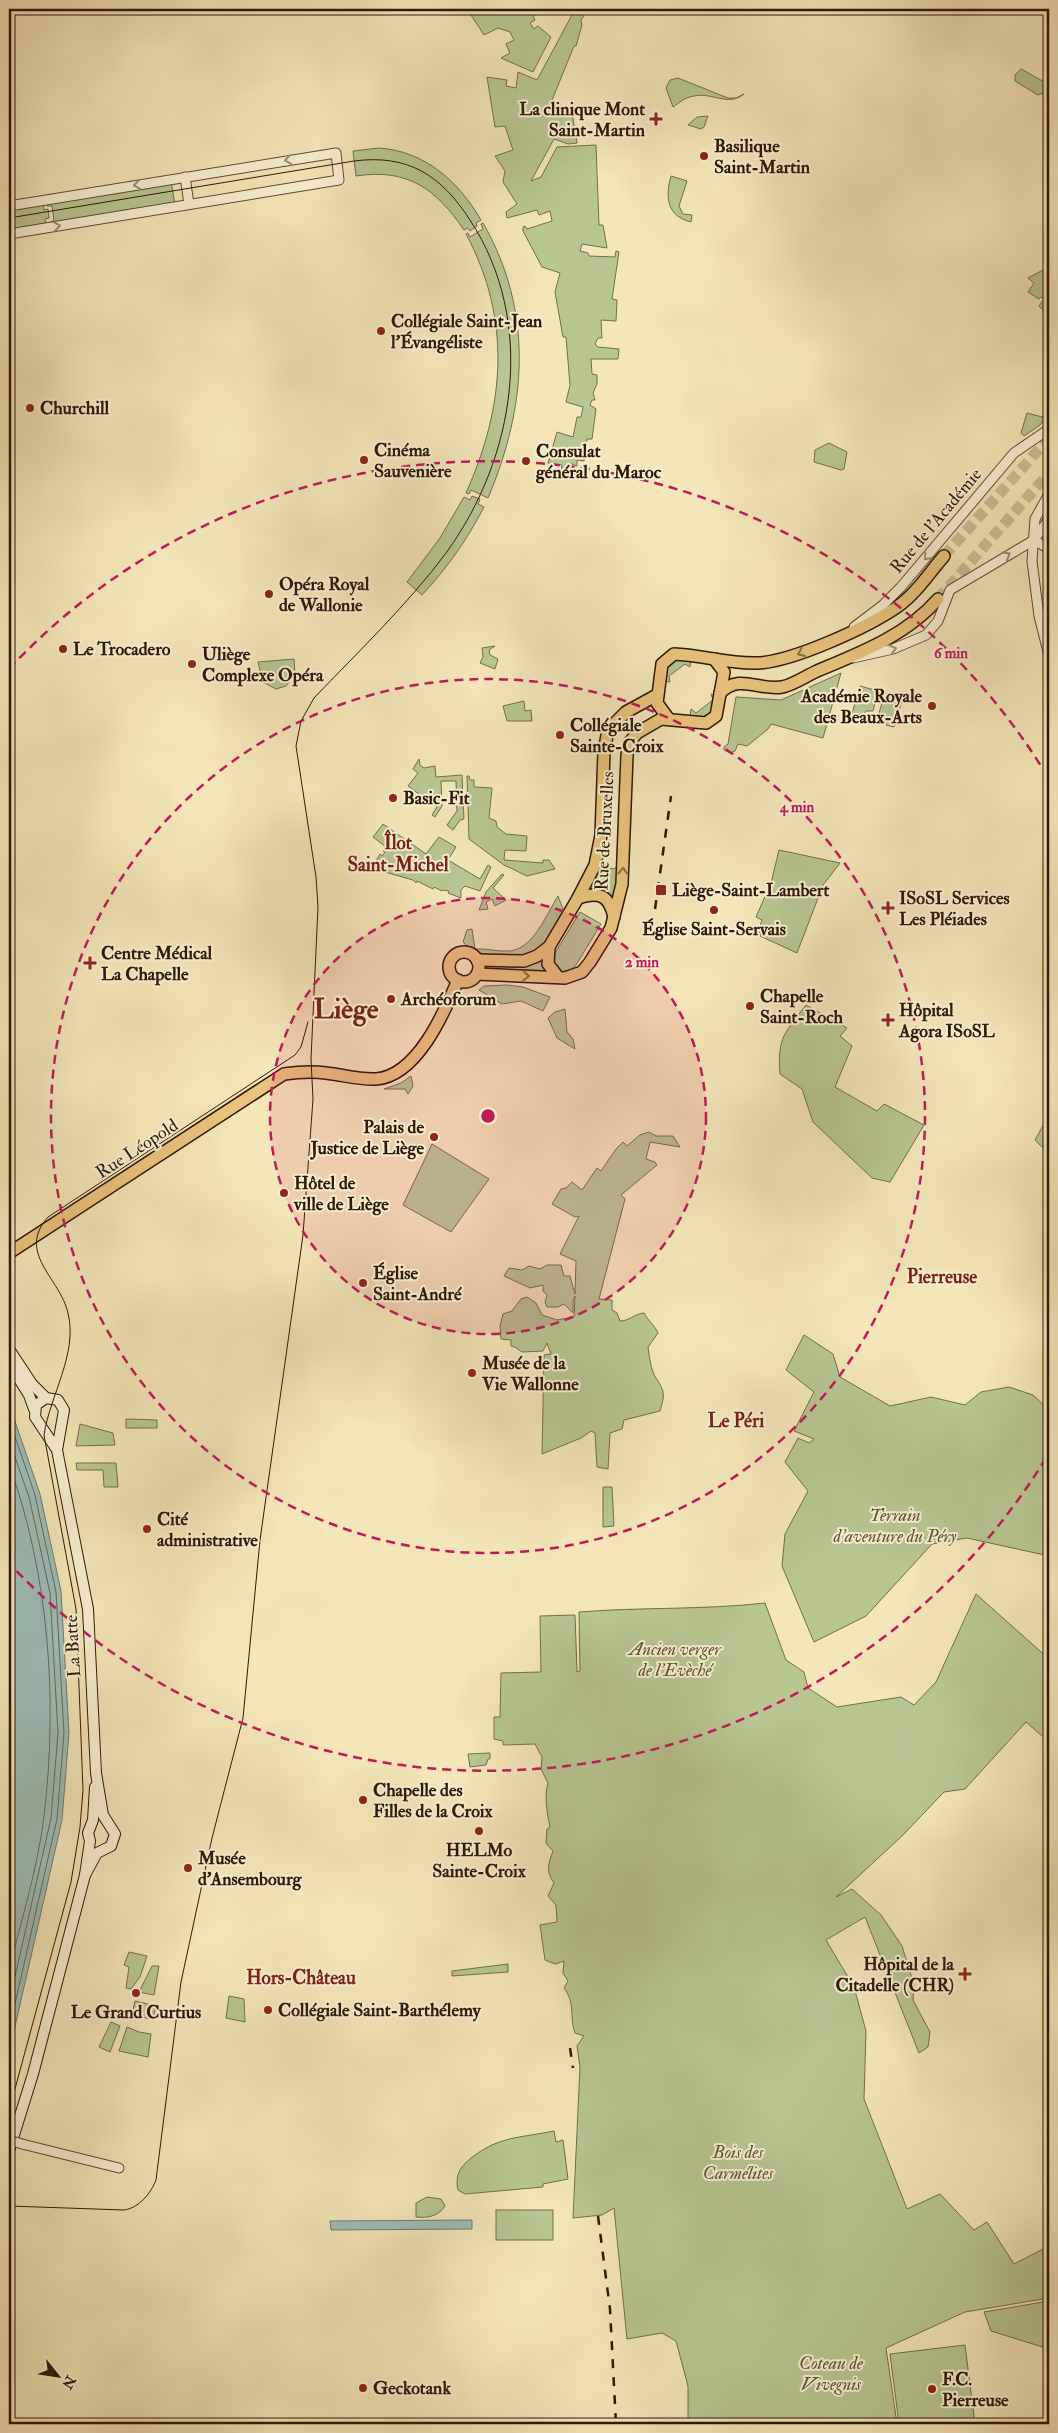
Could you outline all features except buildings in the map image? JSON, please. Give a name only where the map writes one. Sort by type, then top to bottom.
[{"type":"main road","points":[[714,659],[724,672],[716,716],[706,723],[668,718],[657,702],[657,695],[662,664],[674,654],[747,663],[778,661],[796,656],[897,607],[944,556]]},
{"type":"main road","points":[[720,693],[734,684],[782,687],[846,659],[910,625],[925,614],[938,599]]},
{"type":"main road","name":"Rue de Bruxelles","points":[[477,960],[524,961],[537,956],[549,947],[595,866],[599,845],[604,752],[608,730],[626,712],[657,695]]},
{"type":"main road","name":"Rue de Bruxelles","points":[[477,974],[573,977],[582,972],[615,919],[624,872],[628,747],[637,733],[660,719],[668,718]]},
{"type":"main road","points":[[578,898],[591,894],[604,898],[611,904],[615,919]]},
{"type":"main road","points":[[549,947],[548,964],[558,977]]},
{"type":"main road","points":[[464,952],[477,960],[477,974],[468,981],[458,980],[450,972],[452,957],[464,952]]},
{"type":"main road","name":"Rue Léopold","points":[[9,1253],[284,1074],[325,1073],[376,1079],[397,1074],[410,1063],[426,1041],[458,980]]},
{"type":"main road","points":[[9,1349],[32,1384],[46,1398],[58,1400],[63,1406],[64,1414],[61,1422],[58,1450]]},
{"type":"main road","points":[[9,1363],[29,1395],[36,1421],[58,1450]]},
{"type":"main road","points":[[34,1409],[38,1402],[46,1398]]},
{"type":"main road","points":[[42,1427],[55,1427],[61,1422]]},
{"type":"main road","name":"La Batte","points":[[58,1450],[88,1609],[96,1773],[92,1826]]},
{"type":"main road","name":"La Batte","points":[[96,1773],[104,1814],[108,1824]]},
{"type":"main road","points":[[85,1875],[93,1859],[104,1849],[111,1846],[115,1838],[114,1830],[108,1824],[100,1822],[92,1826],[88,1833],[90,1841],[95,1848],[104,1849]]},
{"type":"main road","points":[[9,2151],[33,2074],[85,1875],[90,1841]]},
{"type":"street","points":[[9,206],[336,152],[339,180],[9,234]]},
{"type":"street","points":[[185,177],[189,204]]},
{"type":"street","name":"Rue de l'Académie","points":[[846,633],[883,605],[901,588],[1014,453],[1049,429]]},
{"type":"street","points":[[1049,494],[1035,519],[1032,561],[1036,600],[1049,656]]},
{"type":"street","points":[[846,659],[861,658],[893,649],[920,638],[938,621],[950,590],[1034,540],[1049,519]]},
{"type":"street","points":[[1034,540],[1049,550]]},
{"type":"street","points":[[9,2140],[115,2167]]},
{"type":"green space","points":[[467,9],[534,9],[536,14],[533,16],[535,20],[530,23],[534,29],[538,26],[551,37],[533,72],[501,58],[510,53],[506,44],[514,40],[510,32],[498,28],[484,35]]},
{"type":"green space","points":[[579,9],[584,16],[581,20],[582,25],[576,46],[574,46],[550,105],[571,107],[577,143],[568,144],[554,139],[531,181],[541,177],[557,147],[596,145],[599,225],[603,225],[607,248],[582,244],[580,251],[588,253],[589,256],[615,257],[616,251],[619,252],[612,299],[617,300],[616,321],[601,320],[602,338],[598,338],[595,344],[598,347],[619,349],[618,359],[591,359],[592,374],[597,375],[597,384],[593,393],[595,400],[592,400],[590,405],[596,409],[592,439],[587,439],[584,461],[577,460],[577,466],[569,463],[567,473],[561,471],[562,465],[548,463],[557,432],[573,437],[577,417],[581,417],[583,407],[566,402],[570,385],[566,337],[563,337],[555,292],[560,273],[542,267],[523,231],[525,226],[527,229],[552,221],[550,211],[539,215],[537,210],[507,218],[506,212],[517,204],[503,182],[505,171],[495,156],[513,150],[505,126],[495,127],[487,77],[507,80],[506,86],[516,88],[518,72],[537,80],[573,13]]},
{"type":"green space","points":[[1021,69],[1046,83],[1043,93],[1038,95],[1015,81],[1015,75]]},
{"type":"green space","points":[[678,78],[728,98],[736,98],[744,94],[738,98],[732,99],[701,95],[694,96],[685,99],[673,107],[666,88],[670,80]]},
{"type":"green space","points":[[708,116],[704,127],[701,129],[688,125],[697,117]]},
{"type":"green space","points":[[379,148],[396,150],[411,155],[439,171],[451,181],[472,206],[481,220],[476,223],[477,226],[470,231],[468,228],[464,230],[443,203],[419,185],[406,179],[391,175],[356,176],[353,151]]},
{"type":"green space","points":[[671,176],[687,181],[679,206],[683,214],[692,215],[691,222],[677,215],[670,205],[668,192]]},
{"type":"green space","points":[[171,181],[175,205],[51,226],[50,222],[54,221],[52,206],[47,206],[46,202]]},
{"type":"green space","points":[[43,202],[44,210],[48,209],[49,218],[45,219],[46,227],[9,233],[9,209]]},
{"type":"green space","points":[[483,223],[499,257],[511,291],[517,325],[519,359],[517,394],[511,429],[488,498],[471,490],[469,494],[466,493],[489,428],[498,363],[491,299],[481,266],[466,234],[468,233],[470,237],[483,229],[481,224]]},
{"type":"green space","points":[[1043,270],[1049,272],[1049,316],[1039,306],[1044,299],[1041,297],[1039,299],[1028,292],[1034,283],[1028,278]]},
{"type":"green space","points":[[1027,413],[1046,418],[1040,425],[1024,436],[1021,433]]},
{"type":"green space","points":[[829,443],[847,452],[844,469],[841,470],[814,462],[815,450]]},
{"type":"green space","points":[[472,496],[480,499],[478,504],[484,507],[456,553],[422,595],[407,582],[440,538],[464,497],[470,500]]},
{"type":"green space","points":[[495,646],[489,650],[490,655],[498,659],[495,669],[480,663],[483,657],[482,648]]},
{"type":"green space","points":[[294,659],[295,674],[286,686],[276,689],[263,682],[258,662]]},
{"type":"green space","points":[[676,660],[691,660],[690,667],[685,664],[669,676],[670,682],[664,681],[667,667]]},
{"type":"green space","points":[[841,673],[823,738],[771,724],[768,729],[747,746],[738,744],[735,751],[730,753],[724,750],[724,747],[728,744],[736,697],[781,700]]},
{"type":"green space","points":[[860,686],[878,691],[873,711],[866,711],[862,717],[852,714]]},
{"type":"green space","points":[[885,693],[903,697],[894,727],[886,725],[885,717],[879,713]]},
{"type":"green space","points":[[711,694],[717,695],[714,710],[704,717],[690,716],[691,709],[696,713],[713,700]]},
{"type":"green space","points":[[524,701],[525,711],[531,710],[532,721],[507,721],[503,706]]},
{"type":"green space","points":[[419,759],[420,765],[424,768],[435,766],[436,777],[462,775],[464,819],[460,820],[453,830],[447,825],[457,811],[456,781],[441,781],[442,806],[435,817],[432,815],[437,807],[408,786],[418,773],[413,769]]},
{"type":"green space","points":[[467,776],[469,776],[470,780],[474,780],[474,787],[492,788],[489,818],[496,821],[497,827],[506,834],[527,836],[526,851],[505,850],[504,860],[543,863],[543,860],[549,860],[555,869],[527,876],[504,865],[469,839]]},
{"type":"green space","points":[[383,824],[426,854],[439,837],[456,847],[448,860],[480,879],[488,865],[491,867],[480,891],[465,886],[461,890],[461,898],[448,893],[449,891],[442,891],[434,887],[433,889],[417,881],[416,883],[413,880],[371,868],[378,862],[376,861],[380,854],[382,856],[385,852],[383,851],[386,847],[373,837]]},
{"type":"green space","points":[[779,850],[840,863],[823,885],[797,953],[760,936],[761,933],[758,932],[762,920],[756,917],[771,883]]},
{"type":"green space","points":[[602,860],[608,868],[614,869],[618,865],[614,899],[602,890],[590,889]]},
{"type":"green space","points":[[502,874],[504,875],[493,888],[506,900],[495,906],[492,899],[486,902],[488,909],[479,910],[486,892]]},
{"type":"green space","points":[[558,896],[564,912],[549,938],[535,951],[514,957],[491,956],[480,953],[463,942],[467,930],[472,929],[475,949],[510,951],[518,949],[533,937]]},
{"type":"green space","points":[[580,912],[601,924],[576,965],[571,970],[560,972],[552,958]]},
{"type":"green space","points":[[545,954],[549,972],[487,971],[488,963]]},
{"type":"green space","points":[[507,985],[523,987],[550,997],[543,1011],[521,1001],[502,1004],[479,990],[484,986]]},
{"type":"green space","points":[[806,1005],[847,1028],[840,1036],[852,1046],[835,1087],[877,1111],[884,1104],[924,1125],[890,1182],[872,1178],[813,1122],[802,1089],[780,1074],[781,1043],[788,1029]]},
{"type":"green space","points":[[565,1009],[567,1032],[573,1039],[575,1049],[557,1038],[548,1018],[555,1012]]},
{"type":"green space","points":[[411,1076],[413,1086],[408,1094],[405,1089],[384,1089],[401,1083]]},
{"type":"green space","points":[[1049,1115],[1049,1154],[1035,1140]]},
{"type":"green space","points":[[649,1132],[656,1136],[673,1136],[680,1147],[650,1142],[646,1159],[655,1162],[657,1165],[621,1195],[625,1199],[599,1299],[612,1300],[612,1310],[617,1313],[620,1321],[644,1313],[655,1327],[658,1333],[648,1347],[650,1363],[661,1387],[663,1397],[660,1411],[624,1420],[622,1429],[610,1433],[608,1469],[597,1467],[595,1433],[591,1431],[581,1438],[542,1454],[544,1355],[551,1354],[547,1343],[543,1351],[522,1352],[511,1346],[511,1340],[501,1339],[500,1326],[503,1314],[512,1311],[521,1299],[527,1297],[536,1303],[542,1315],[557,1320],[574,1317],[575,1296],[573,1313],[564,1304],[558,1307],[547,1307],[545,1302],[547,1295],[543,1291],[543,1285],[530,1288],[504,1276],[509,1268],[522,1270],[529,1266],[540,1269],[547,1265],[561,1265],[564,1276],[570,1276],[575,1294],[576,1261],[560,1254],[579,1216],[575,1217],[552,1204],[561,1189],[566,1188],[572,1182],[582,1190],[597,1168],[601,1171],[623,1142],[627,1146],[640,1135]]},
{"type":"green space","points":[[432,1144],[489,1179],[451,1232],[403,1205]]},
{"type":"green space","name":"Terrain d'aventure du Péry","points":[[804,1335],[833,1354],[840,1377],[890,1406],[931,1397],[965,1405],[981,1392],[1009,1387],[1033,1395],[1049,1410],[1049,1556],[967,1538],[932,1544],[866,1616],[814,1642],[782,1566],[785,1534],[808,1491],[785,1462],[798,1438],[809,1443],[814,1439],[794,1431],[814,1392],[786,1370]]},
{"type":"green space","points":[[126,1419],[157,1420],[157,1428],[126,1428]]},
{"type":"green space","points":[[80,1424],[113,1433],[115,1445],[76,1446]]},
{"type":"green space","points":[[76,1463],[116,1463],[118,1487],[104,1487],[103,1470],[77,1470]]},
{"type":"green space","points":[[603,1487],[612,1487],[614,1526],[603,1527]]},
{"type":"green space","points":[[976,1594],[1049,1659],[1049,1742],[1026,1722],[965,1789],[944,1792],[902,1836],[836,1897],[852,1889],[881,1915],[902,1946],[914,1985],[913,2000],[930,2032],[928,2047],[919,2053],[865,1917],[826,1940],[854,1987],[866,2031],[864,2099],[907,2209],[940,2194],[974,2230],[987,2222],[1014,2264],[1049,2246],[1049,2298],[965,2312],[886,2348],[897,2424],[688,2424],[688,2386],[676,2341],[662,2333],[627,2339],[614,2208],[602,2215],[573,2218],[580,2067],[577,2046],[584,2036],[575,2033],[573,2027],[570,1999],[564,1988],[568,1981],[563,1973],[564,1961],[555,1964],[545,1960],[540,1925],[557,1922],[556,1905],[548,1896],[554,1883],[549,1868],[553,1851],[546,1843],[547,1829],[550,1827],[546,1799],[548,1783],[541,1769],[542,1757],[535,1744],[503,1745],[503,1741],[494,1739],[494,1717],[500,1717],[501,1673],[541,1672],[540,1616],[575,1615],[577,1672],[580,1671],[579,1612],[718,1607],[765,1603],[786,1660],[804,1672],[808,1688],[837,1707],[901,1697],[914,1705],[936,1682]]},
{"type":"green space","points":[[490,1753],[490,1759],[488,1759],[486,1765],[470,1767],[468,1754]]},
{"type":"green space","points":[[129,1952],[147,1956],[140,1977],[131,1989],[126,1988],[129,1967],[124,1965]]},
{"type":"green space","points":[[508,1964],[508,1972],[452,1976],[452,1971]]},
{"type":"green space","points":[[152,1966],[159,1966],[154,1995],[139,1992]]},
{"type":"green space","points":[[229,1996],[244,1999],[245,2022],[226,2018]]},
{"type":"green space","points":[[135,2001],[156,2006],[153,2020],[132,2014]]},
{"type":"green space","points":[[111,2022],[120,2026],[110,2052],[99,2047]]},
{"type":"green space","points":[[127,2027],[151,2034],[148,2057],[119,2051]]},
{"type":"green space","points":[[554,2131],[556,2142],[563,2140],[568,2179],[543,2184],[543,2187],[465,2194],[458,2190],[457,2181],[461,2169],[466,2162],[480,2151],[510,2139]]},
{"type":"green space","points":[[427,2197],[441,2199],[445,2206],[432,2216],[416,2217],[416,2203]]},
{"type":"green space","points":[[496,2210],[553,2210],[553,2240],[496,2240]]},
{"type":"green space","points":[[1049,2301],[1049,2349],[991,2331],[984,2312]]},
{"type":"green space","name":"F.C. Pierreuse","points":[[965,2345],[975,2424],[899,2424],[890,2354]]},
{"type":"water","points":[[9,1404],[40,1494],[61,1591],[69,1733],[62,1820],[9,2053]]},
{"type":"water","points":[[472,2220],[472,2229],[331,2230],[330,2221]]},
{"type":"tunnel","points":[[944,556],[1049,438]]},
{"type":"tunnel","points":[[938,599],[1049,473]]},
{"type":"tram line","points":[[9,218],[354,161],[391,161],[407,165],[435,180],[459,204],[470,220],[491,260],[504,302],[510,345],[509,389],[502,432],[489,475],[470,515],[432,572],[383,627],[314,698],[301,721],[296,746],[316,877],[318,907],[311,1059],[313,1099],[303,1235],[260,1540],[243,1718],[212,1838],[181,1982],[156,2180],[144,2199],[135,2206],[124,2210],[9,2206]]},
{"type":"tram line","points":[[9,2111],[71,1882],[80,1827],[83,1790],[76,1609],[44,1435],[66,1359],[70,1328],[64,1300],[38,1254],[36,1242],[39,1230],[48,1217],[295,1055],[301,1047],[308,1022]]},
{"type":"railway","points":[[655,909],[671,796]]},
{"type":"railway","points":[[570,2048],[573,2068]]},
{"type":"railway","points":[[598,2216],[610,2309],[616,2424]]},
{"type":"place","name":"La clinique Mont Saint-Martin","points":[[656,119]]},
{"type":"place","name":"Basilique Saint-Martin","points":[[704,156]]},
{"type":"place","name":"Collégiale Saint-Jean l'Évangéliste","points":[[381,331]]},
{"type":"place","name":"Churchill","points":[[30,408]]},
{"type":"place","name":"Cinéma Sauvenière","points":[[364,460]]},
{"type":"place","name":"Consulat général du Maroc","points":[[526,461]]},
{"type":"place","name":"Opéra Royal de Wallonie","points":[[269,594]]},
{"type":"place","name":"Le Trocadero","points":[[63,649]]},
{"type":"place","name":"Uliège Complexe Opéra","points":[[192,664]]},
{"type":"place","name":"Académie Royale des Beaux-Arts","points":[[932,706]]},
{"type":"place","name":"Collégiale Sainte-Croix","points":[[560,735]]},
{"type":"place","name":"Basic-Fit","points":[[393,798]]},
{"type":"place","name":"Liège-Saint-Lambert","points":[[661,890]]},
{"type":"place","name":"ISoSL Services Les Pléiades","points":[[888,908]]},
{"type":"place","name":"Église Saint-Servais","points":[[714,910]]},
{"type":"place","name":"Centre Médical La Chapelle","points":[[90,963]]},
{"type":"place","name":"Archéoforum","points":[[391,999]]},
{"type":"place","name":"Chapelle Saint-Roch","points":[[750,1006]]},
{"type":"place","name":"Hôpital Agora ISoSL","points":[[888,1020]]},
{"type":"place","name":"Palais de Justice de Liège","points":[[434,1137]]},
{"type":"place","name":"Hôtel de ville de Liège","points":[[284,1193]]},
{"type":"place","name":"Église Saint-André","points":[[363,1283]]},
{"type":"place","name":"Musée de la Vie Wallonne","points":[[472,1373]]},
{"type":"place","name":"Cité administrative","points":[[147,1529]]},
{"type":"place","name":"Chapelle des Filles de la Croix","points":[[363,1800]]},
{"type":"place","name":"HELMo Sainte-Croix","points":[[479,1831]]},
{"type":"place","name":"Musée d'Ansembourg","points":[[188,1868]]},
{"type":"place","name":"Hôpital de la Citadelle (CHR)","points":[[965,1974]]},
{"type":"place","name":"Le Grand Curtius","points":[[136,1993]]},
{"type":"place","name":"Collégiale Saint-Barthélemy","points":[[268,2010]]},
{"type":"place","name":"Geckotank","points":[[363,2388]]},
{"type":"place","name":"F.C. Pierreuse","points":[[932,2389]]},
{"type":"district","name":"Îlot Saint-Michel","points":[[398,854]]},
{"type":"district","name":"Liège","points":[[346,1009]]},
{"type":"district","name":"Pierreuse","points":[[942,1277]]},
{"type":"district","name":"Le Péri","points":[[736,1421]]},
{"type":"district","name":"Hors-Château","points":[[301,1978]]},
{"type":"park label","name":"Ancien verger de l'Evèché","points":[[675,1659]]},
{"type":"park label","name":"Bois des Carmélites","points":[[738,2162]]},
{"type":"park label","name":"Coteau de Vivegnis","points":[[831,2373]]}]
